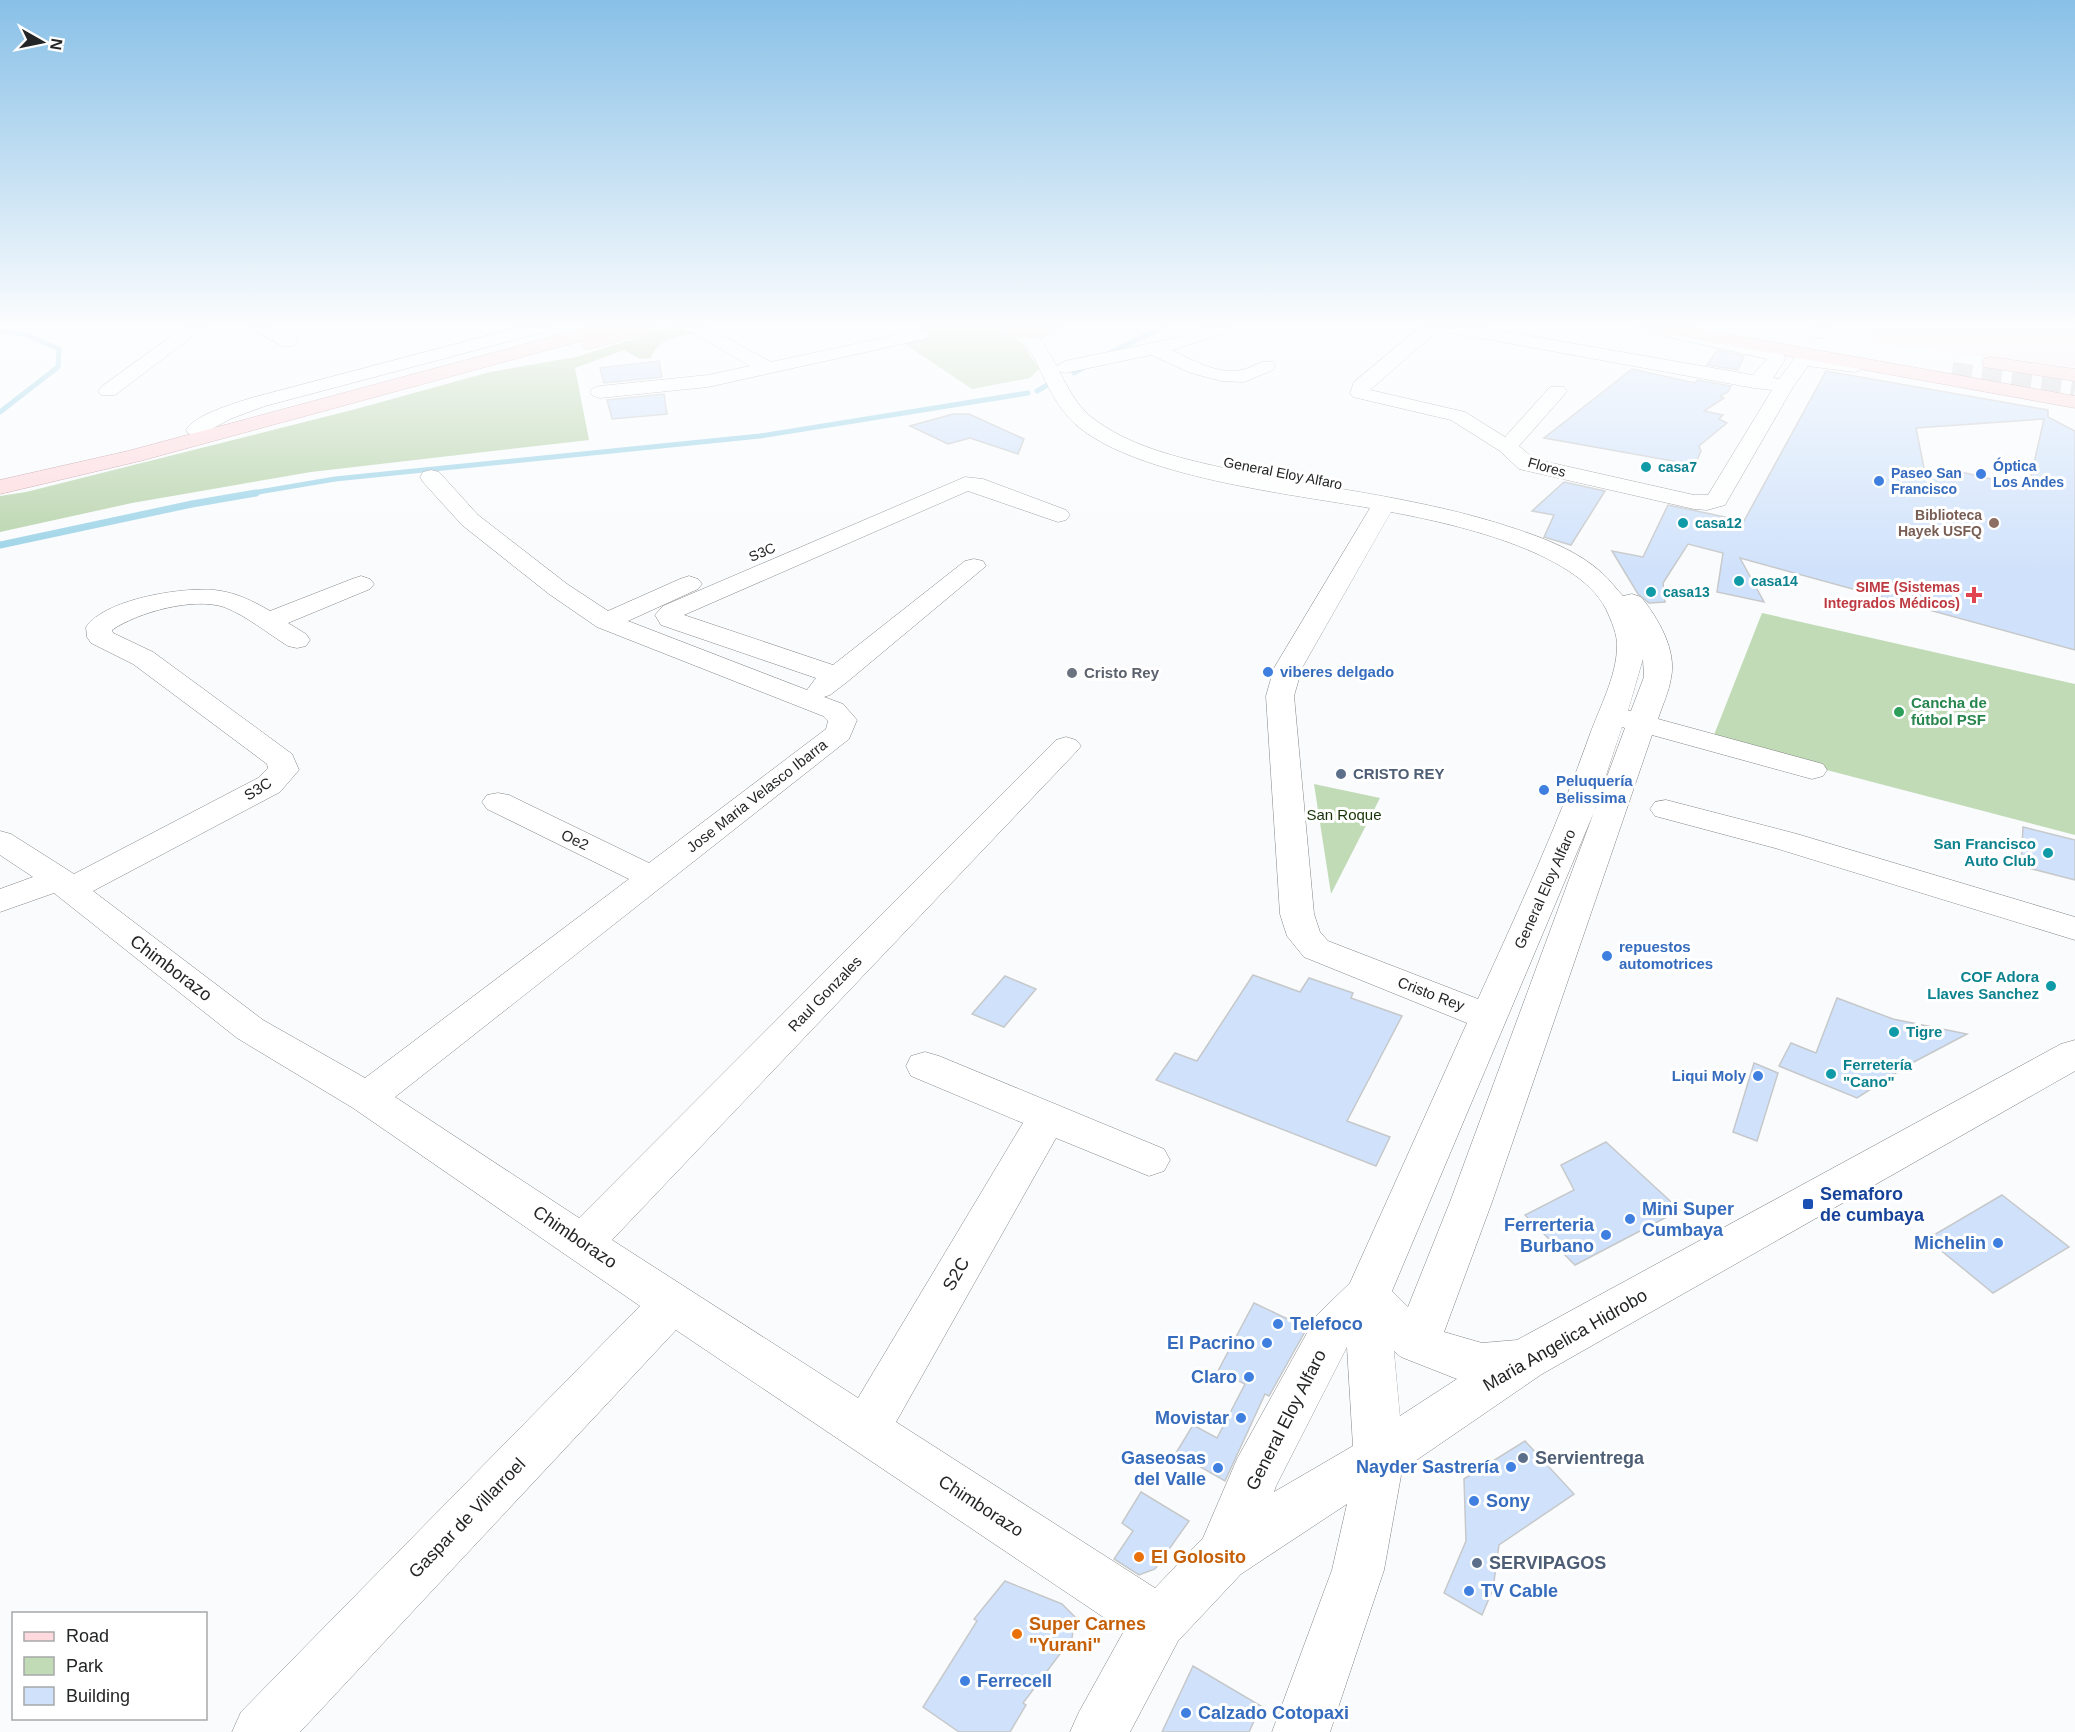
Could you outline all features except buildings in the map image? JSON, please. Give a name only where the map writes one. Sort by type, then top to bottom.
[{"type":"main road","points":[[0,475],[196,430],[273,408]]},
{"type":"main road","points":[[0,487],[132,456],[311,408]]},
{"type":"street","name":"General Eloy Alfaro","points":[[1071,408],[1079,417],[1108,436],[1147,453],[1205,470],[1460,519],[1499,530],[1565,559],[1598,583],[1613,600],[1623,617],[1630,638],[1631,655],[1626,719],[1578,812],[1367,1296],[1333,1329],[1255,1476],[1222,1556]]},
{"type":"street","name":"General Eloy Alfaro","points":[[1099,408],[1118,424],[1138,436],[1200,457],[1380,493],[1384,498],[1384,504]]},
{"type":"street","name":"Flores","points":[[1423,408],[1458,416],[1507,447],[1527,464],[1707,504],[1716,500],[1771,408]]},
{"type":"street","points":[[1507,447],[1542,408]]},
{"type":"street","points":[[1458,416],[1532,420]]},
{"type":"street","name":"Jose Maria Velasco Ibarra","points":[[367,1098],[839,733],[843,720],[833,710],[606,621],[558,589],[470,520],[431,477]]},
{"type":"street","name":"S3C","points":[[606,621],[918,483]]},
{"type":"street","points":[[837,676],[670,619],[668,615],[672,610],[965,484],[975,484],[1058,515]]},
{"type":"street","name":"Cristo Rey","points":[[1384,504],[1288,668],[1280,696],[1297,914],[1304,936],[1316,949],[1489,1017]]},
{"type":"street","points":[[1417,1343],[1471,1202],[1626,719],[1658,678],[1658,653],[1651,632],[1638,608],[1620,586],[1568,550]]},
{"type":"street","points":[[807,700],[974,566]]},
{"type":"street","points":[[267,622],[361,584]]},
{"type":"street","name":"S3C","points":[[0,901],[64,885],[269,785],[284,770],[281,760],[143,658],[100,637],[99,627],[122,612],[170,601],[207,598],[229,600],[267,622]]},
{"type":"street","points":[[267,622],[297,640]]},
{"type":"street","points":[[1626,719],[1812,770]]},
{"type":"street","name":"Raul Gonzales","points":[[583,1242],[1066,746]]},
{"type":"street","name":"Oe2","points":[[498,802],[652,877]]},
{"type":"street","points":[[1666,809],[1786,841],[2075,929]]},
{"type":"street","name":"Chimborazo","points":[[0,841],[64,885],[250,1029],[367,1098],[672,1303],[1160,1622]]},
{"type":"street","name":"Maria Angelica Hidrobo","points":[[1099,1732],[1160,1622],[1222,1556],[1292,1509],[1379,1458],[1525,1359],[2075,1053]]},
{"type":"street","points":[[925,1066],[1149,1160]]},
{"type":"street","name":"S2C","points":[[865,1430],[1047,1117]]},
{"type":"street","points":[[1367,1296],[1395,1326],[1417,1343],[1462,1360],[1490,1364],[1525,1359]]},
{"type":"street","name":"General Eloy Alfaro","points":[[1309,1728],[1358,1570],[1374,1501],[1379,1458],[1367,1296]]},
{"type":"street","name":"Gaspar de Villarroel","points":[[261,1732],[672,1303]]},
{"type":"green space","points":[[583,408],[589,440],[311,472],[132,503],[0,532],[0,496],[26,492],[356,409]]},
{"type":"green space","name":"Cancha de fútbol PSF","points":[[1762,613],[2075,684],[2075,835],[1712,740]]},
{"type":"green space","name":"San Roque","points":[[1314,784],[1380,798],[1331,894]]},
{"type":"waterway","points":[[0,412],[5,408]]},
{"type":"waterway","points":[[247,494],[335,479],[760,436],[936,408]]},
{"type":"waterway","points":[[0,545],[192,504],[256,493]]},
{"type":"place","name":"casa7","points":[[1646,467]]},
{"type":"place","name":"Óptica Los Andes","points":[[1981,474]]},
{"type":"place","name":"Paseo San Francisco","points":[[1879,481]]},
{"type":"place","name":"casa12","points":[[1683,523]]},
{"type":"place","name":"Biblioteca Hayek USFQ","points":[[1994,523]]},
{"type":"place","name":"casa14","points":[[1739,581]]},
{"type":"place","name":"casa13","points":[[1651,592]]},
{"type":"place","name":"SIME (Sistemas Integrados Médicos)","points":[[1974,595]]},
{"type":"place","name":"viberes delgado","points":[[1268,672]]},
{"type":"place","name":"Cristo Rey","points":[[1072,673]]},
{"type":"place","name":"Cancha de fútbol PSF","points":[[1899,712]]},
{"type":"place","name":"CRISTO REY","points":[[1341,774]]},
{"type":"place","name":"Peluquería Belissima","points":[[1544,790]]},
{"type":"place","name":"San Francisco Auto Club","points":[[2048,853]]},
{"type":"place","name":"repuestos automotrices","points":[[1607,956]]},
{"type":"place","name":"COF Adora Llaves Sanchez","points":[[2051,986]]},
{"type":"place","name":"Tigre","points":[[1894,1032]]},
{"type":"place","name":"Ferretería \"Cano\"","points":[[1831,1074]]},
{"type":"place","name":"Liqui Moly","points":[[1758,1076]]},
{"type":"place","name":"Semaforo de cumbaya","points":[[1808,1204]]},
{"type":"place","name":"Mini Super Cumbaya","points":[[1630,1219]]},
{"type":"place","name":"Ferrerteria Burbano","points":[[1606,1235]]},
{"type":"place","name":"Michelin","points":[[1998,1243]]},
{"type":"place","name":"Telefoco","points":[[1278,1324]]},
{"type":"place","name":"El Pacrino","points":[[1267,1343]]},
{"type":"place","name":"Claro","points":[[1249,1377]]},
{"type":"place","name":"Movistar","points":[[1241,1418]]},
{"type":"place","name":"Servientrega","points":[[1523,1458]]},
{"type":"place","name":"Nayder Sastrería","points":[[1511,1467]]},
{"type":"place","name":"Gaseosas del Valle","points":[[1218,1468]]},
{"type":"place","name":"Sony","points":[[1474,1501]]},
{"type":"place","name":"El Golosito","points":[[1139,1557]]},
{"type":"place","name":"SERVIPAGOS","points":[[1477,1563]]},
{"type":"place","name":"TV Cable","points":[[1469,1591]]},
{"type":"place","name":"Super Carnes \"Yurani\"","points":[[1017,1634]]},
{"type":"place","name":"Ferrecell","points":[[965,1681]]},
{"type":"place","name":"Calzado Cotopaxi","points":[[1186,1713]]}]
